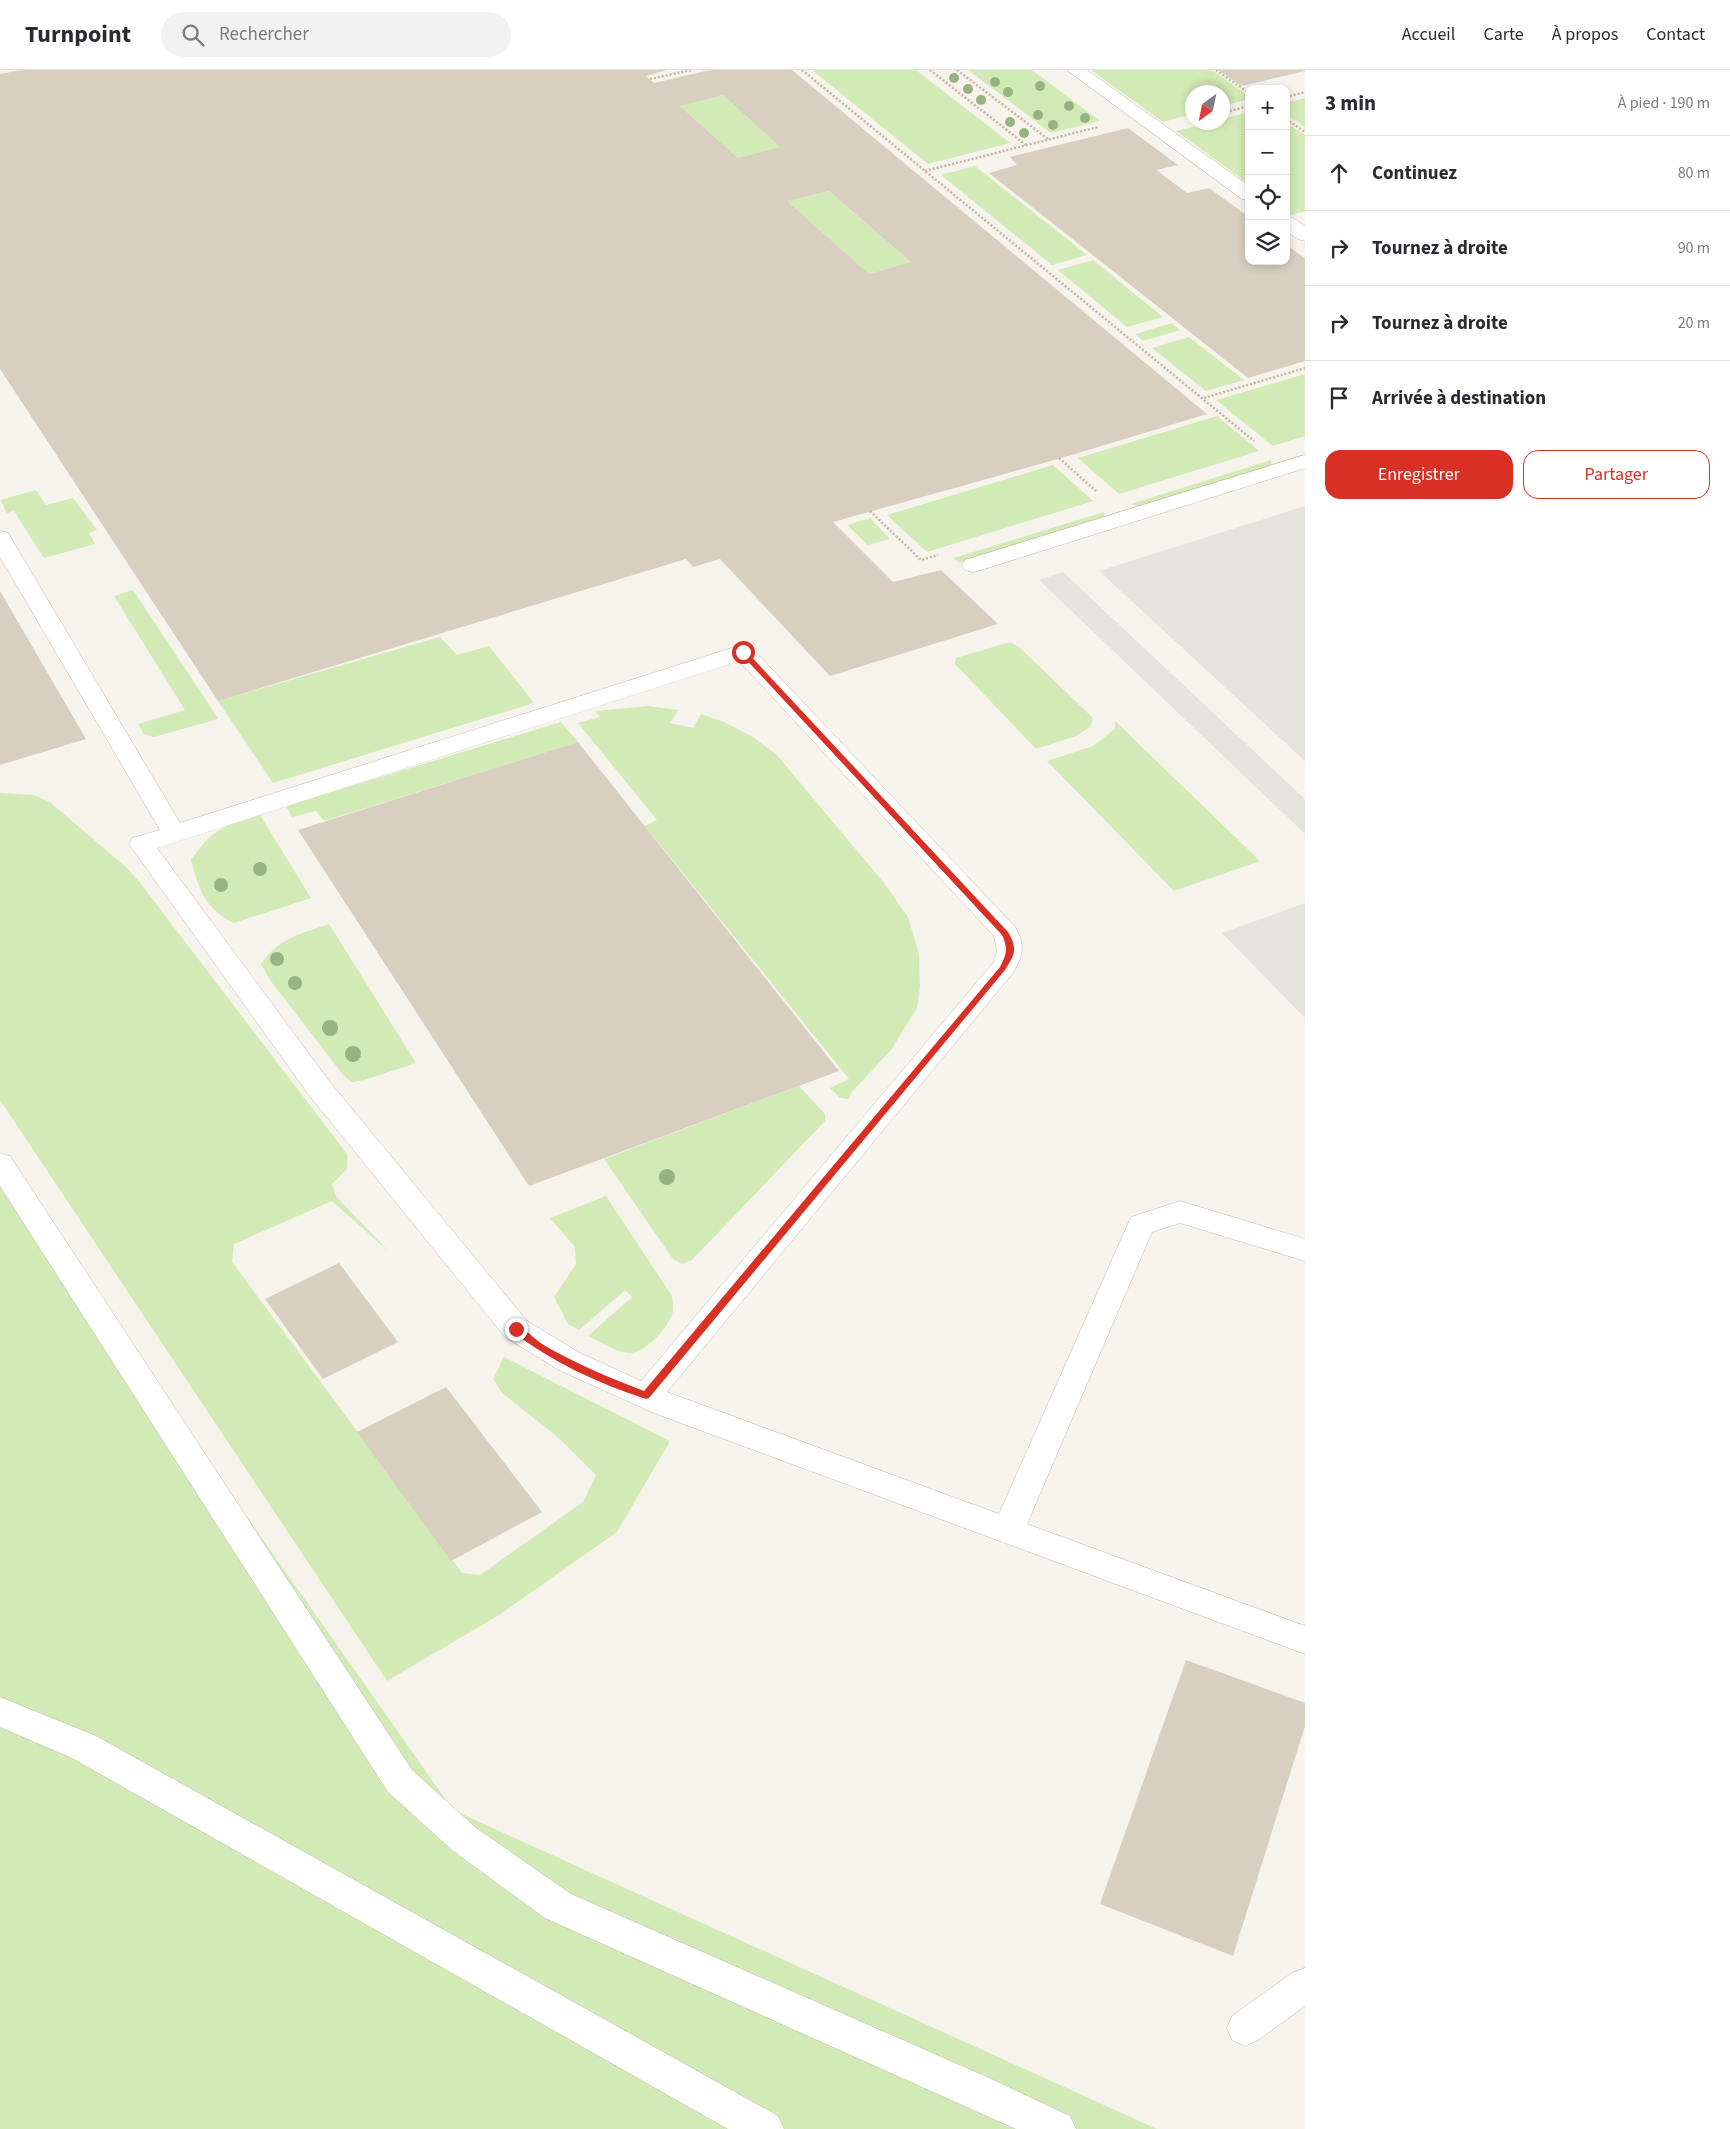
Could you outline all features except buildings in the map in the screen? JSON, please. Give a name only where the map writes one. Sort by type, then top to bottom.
[{"type":"lane","points":[[1076,70],[1245,192]]},
{"type":"lane","points":[[1290,225],[1305,236]]},
{"type":"lane","points":[[974,565],[1305,461]]},
{"type":"lane","points":[[0,538],[174,833]]},
{"type":"lane","points":[[646,1396],[1003,968],[1011,954],[1011,945],[1006,933],[743,652],[141,844],[319,1088],[516,1329],[538,1346],[603,1379],[646,1396],[1305,1640]]},
{"type":"lane","points":[[0,1163],[400,1781],[464,1840],[558,1906],[958,2083],[1057,2129]]},
{"type":"lane","points":[[1008,1530],[1141,1225],[1180,1212],[1305,1250]]},
{"type":"lane","points":[[0,1712],[84,1747],[765,2129]]},
{"type":"lane","points":[[1245,2028],[1305,1985]]},
{"type":"path","points":[[650,80],[691,70]]},
{"type":"path","points":[[802,70],[1204,398],[1255,442]]},
{"type":"path","points":[[930,70],[1026,145]]},
{"type":"path","points":[[957,70],[1049,140]]},
{"type":"path","points":[[1216,70],[1245,90]]},
{"type":"path","points":[[1290,96],[1305,92]]},
{"type":"path","points":[[1230,111],[1245,107]]},
{"type":"path","points":[[1290,122],[1305,132]]},
{"type":"path","points":[[924,171],[1106,125]]},
{"type":"path","points":[[1204,398],[1305,368]]},
{"type":"green space","points":[[812,70],[916,70],[1010,143],[928,164]]},
{"type":"green space","points":[[968,70],[1032,70],[1100,121],[1051,133]]},
{"type":"green space","points":[[1091,70],[1212,70],[1245,93],[1245,100],[1230,104],[1230,85],[1185,85],[1185,116],[1163,122]]},
{"type":"green space","points":[[723,95],[780,147],[738,158],[680,106]]},
{"type":"green space","points":[[1305,98],[1305,127],[1290,117],[1290,102]]},
{"type":"green space","points":[[1245,113],[1245,181],[1176,131],[1185,129],[1230,130],[1230,117]]},
{"type":"green space","points":[[1290,126],[1305,135],[1305,211],[1291,215]]},
{"type":"green space","points":[[975,166],[1087,255],[1052,265],[941,175]]},
{"type":"green space","points":[[829,191],[911,262],[869,274],[787,201]]},
{"type":"green space","points":[[1093,260],[1163,317],[1127,327],[1058,270]]},
{"type":"green space","points":[[1172,323],[1180,330],[1143,341],[1135,334]]},
{"type":"green space","points":[[1189,337],[1244,380],[1206,391],[1152,348]]},
{"type":"green space","points":[[1305,374],[1305,436],[1273,446],[1216,400]]},
{"type":"green space","points":[[1217,416],[1259,451],[1119,494],[1078,458]]},
{"type":"green space","points":[[1271,460],[1272,466],[1140,507],[1131,504]]},
{"type":"green space","points":[[1053,465],[1093,501],[927,552],[887,515]]},
{"type":"green space","points":[[36,490],[46,505],[73,498],[97,530],[89,533],[95,544],[44,558],[14,511],[7,513],[0,500]]},
{"type":"green space","points":[[1104,512],[1104,518],[959,563],[954,558]]},
{"type":"green space","points":[[870,518],[890,539],[868,545],[847,525]]},
{"type":"green space","points":[[133,590],[218,719],[154,737],[144,734],[138,724],[185,710],[114,596]]},
{"type":"green space","points":[[440,637],[457,655],[489,646],[534,703],[273,783],[218,701]]},
{"type":"green space","points":[[1010,642],[1019,647],[1093,718],[1090,727],[1076,736],[1036,749],[955,664],[956,658]]},
{"type":"green space","points":[[648,706],[678,710],[670,723],[693,728],[701,714],[724,722],[753,737],[776,754],[884,883],[908,917],[919,954],[920,987],[917,1008],[891,1050],[852,1092],[848,1099],[840,1098],[830,1088],[849,1079],[645,826],[657,820],[578,723],[600,717],[595,711]]},
{"type":"green space","points":[[1115,721],[1260,861],[1174,891],[1047,761],[1093,746],[1115,729]]},
{"type":"green space","points":[[561,722],[578,742],[324,821],[316,811],[292,817],[286,806]]},
{"type":"green space","points":[[0,793],[34,795],[50,802],[128,869],[347,1154],[347,1169],[332,1184],[336,1196],[389,1252],[332,1201],[234,1244],[232,1262],[462,1573],[480,1575],[583,1502],[596,1475],[561,1440],[502,1393],[493,1379],[504,1357],[670,1441],[617,1532],[499,1615],[387,1681],[0,1100]]},
{"type":"green space","points":[[260,815],[311,898],[234,923],[224,918],[205,898],[197,881],[191,860],[206,841],[220,830],[237,822]]},
{"type":"green space","points":[[329,924],[416,1063],[352,1082],[344,1076],[270,980],[261,964],[275,948],[291,938]]},
{"type":"green space","points":[[799,1086],[825,1114],[825,1121],[692,1260],[682,1264],[673,1259],[604,1159]]},
{"type":"green space","points":[[0,1166],[453,1810],[1157,2129],[0,2129]]},
{"type":"green space","points":[[606,1196],[672,1296],[673,1311],[667,1324],[650,1343],[637,1352],[626,1353],[588,1336],[632,1297],[625,1290],[579,1330],[568,1324],[554,1297],[576,1264],[575,1247],[550,1218]]},
{"type":"shaded area","points":[[1305,506],[1305,761],[1099,571]]},
{"type":"shaded area","points":[[1063,572],[1305,799],[1305,834],[1039,580]]},
{"type":"shaded area","points":[[1305,903],[1305,1018],[1222,933]]},
{"type":"route","points":[[516,1329],[538,1346],[572,1364],[646,1396],[1003,968],[1011,954],[1011,945],[1006,933],[743,652]]}]
